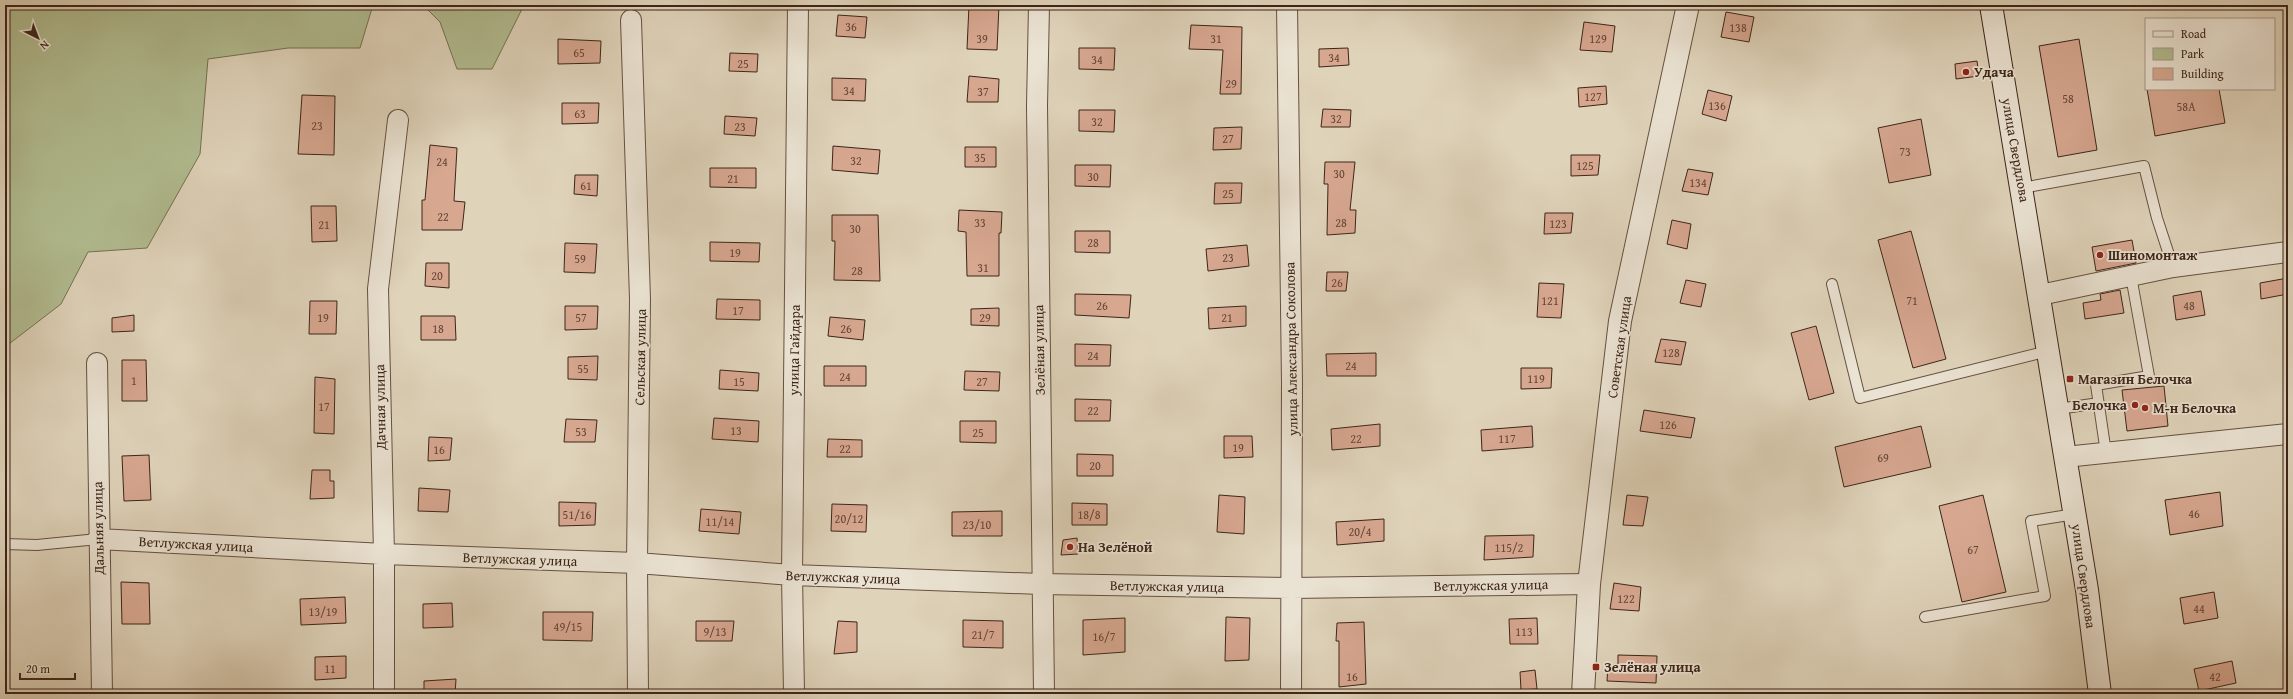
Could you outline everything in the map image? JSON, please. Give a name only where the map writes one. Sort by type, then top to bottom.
[{"type":"main road","name":"Советская улица","points":[[1583,694],[1589,584],[1620,321],[1688,5]]},
{"type":"main road","name":"улица Свердлова","points":[[1991,5],[2075,514],[2100,694]]},
{"type":"street","name":"улица Гайдара","points":[[794,694],[792,575],[798,5]]},
{"type":"street","name":"Зелёная улица","points":[[1039,5],[1037,106],[1041,584],[1044,694]]},
{"type":"street","name":"улица Александра Соколова","points":[[1287,5],[1292,382],[1291,694]]},
{"type":"street","name":"Сельская улица","points":[[631,20],[640,299],[637,563],[638,694]]},
{"type":"street","name":"Дачная улица","points":[[384,694],[384,554],[378,289],[398,120]]},
{"type":"street","points":[[2040,295],[2173,267],[2288,252]]},
{"type":"street","name":"Дальняя улица","points":[[97,363],[98,539],[102,694]]},
{"type":"street","points":[[2065,457],[2288,434]]},
{"type":"street","name":"Ветлужская улица","points":[[98,539],[384,554],[637,563],[792,575],[1041,584],[1292,588],[1589,584]]},
{"type":"lane","points":[[2022,188],[2144,166],[2157,218],[2173,267]]},
{"type":"lane","points":[[2106,453],[2096,385],[2149,376],[2131,276]]},
{"type":"lane","points":[[1832,284],[1860,398],[2048,351]]},
{"type":"lane","points":[[2058,409],[2099,403]]},
{"type":"lane","points":[[1925,616],[2045,596],[2031,520],[2075,514]]},
{"type":"lane","points":[[5,544],[37,545],[98,539]]},
{"type":"green space","points":[[5,5],[373,5],[360,48],[288,48],[208,59],[200,154],[147,248],[88,252],[61,304],[5,347]]},
{"type":"green space","points":[[423,5],[524,5],[492,69],[457,69],[440,22]]},
{"type":"building","points":[[969,5],[999,5],[997,50],[967,49]]},
{"type":"building","points":[[1726,12],[1754,17],[1749,42],[1721,37]]},
{"type":"building","points":[[838,15],[867,17],[865,38],[836,36]]},
{"type":"building","points":[[1584,22],[1615,26],[1612,52],[1580,50]]},
{"type":"building","points":[[1191,25],[1242,27],[1241,94],[1220,94],[1223,50],[1189,49]]},
{"type":"building","points":[[558,39],[601,41],[600,63],[558,64]]},
{"type":"building","points":[[2079,39],[2097,150],[2058,157],[2039,46]]},
{"type":"building","points":[[1079,48],[1115,48],[1114,70],[1079,69]]},
{"type":"building","points":[[1348,48],[1349,65],[1319,67],[1319,49]]},
{"type":"building","points":[[730,53],[758,54],[757,72],[729,71]]},
{"type":"building","points":[[1977,61],[1979,76],[1956,79],[1955,64]]},
{"type":"building","points":[[969,76],[999,79],[998,102],[967,102]]},
{"type":"building","points":[[832,78],[866,79],[865,101],[832,100]]},
{"type":"building","points":[[1606,86],[1607,104],[1579,107],[1578,88]]},
{"type":"building","points":[[1708,90],[1732,96],[1726,121],[1702,114]]},
{"type":"building","points":[[2147,90],[2219,90],[2225,123],[2155,136]]},
{"type":"building","points":[[302,95],[335,96],[334,155],[298,154]]},
{"type":"building","points":[[562,103],[599,103],[598,123],[562,124]]},
{"type":"building","points":[[1323,109],[1351,110],[1350,127],[1321,127]]},
{"type":"building","points":[[1079,110],[1115,110],[1114,132],[1079,131]]},
{"type":"building","points":[[725,116],[757,118],[755,136],[724,134]]},
{"type":"building","points":[[1921,119],[1931,175],[1889,183],[1878,128]]},
{"type":"building","points":[[1242,127],[1241,149],[1213,150],[1214,128]]},
{"type":"building","points":[[430,145],[457,148],[454,201],[465,202],[462,230],[422,230],[422,200],[425,200]]},
{"type":"building","points":[[833,146],[880,150],[878,174],[832,170]]},
{"type":"building","points":[[965,147],[996,147],[996,167],[965,167]]},
{"type":"building","points":[[1571,155],[1600,155],[1598,175],[1571,176]]},
{"type":"building","points":[[1325,162],[1355,162],[1350,210],[1356,210],[1355,233],[1327,235],[1328,184],[1324,184]]},
{"type":"building","points":[[1075,165],[1111,165],[1110,187],[1075,186]]},
{"type":"building","points":[[710,168],[756,168],[756,188],[710,187]]},
{"type":"building","points":[[1688,169],[1713,173],[1708,195],[1682,191]]},
{"type":"building","points":[[575,175],[598,175],[597,196],[574,194]]},
{"type":"building","points":[[1215,183],[1242,183],[1241,203],[1214,204]]},
{"type":"building","points":[[311,206],[336,206],[337,241],[312,242]]},
{"type":"building","points":[[959,210],[1002,212],[1001,233],[999,233],[999,276],[967,276],[966,232],[958,231]]},
{"type":"building","points":[[1545,213],[1573,213],[1571,233],[1544,234]]},
{"type":"building","points":[[832,215],[878,215],[880,281],[834,280],[835,241],[832,241]]},
{"type":"building","points":[[1672,220],[1691,224],[1687,249],[1667,244]]},
{"type":"building","points":[[1075,231],[1110,231],[1110,253],[1075,252]]},
{"type":"building","points":[[1911,231],[1946,359],[1913,368],[1878,240]]},
{"type":"building","points":[[2132,240],[2136,263],[2096,271],[2092,247]]},
{"type":"building","points":[[710,242],[760,243],[759,262],[710,261]]},
{"type":"building","points":[[565,243],[597,244],[595,273],[564,272]]},
{"type":"building","points":[[1247,245],[1249,266],[1208,271],[1206,249]]},
{"type":"building","points":[[426,263],[449,263],[449,288],[425,286]]},
{"type":"building","points":[[1327,272],[1348,272],[1346,291],[1326,291]]},
{"type":"building","points":[[2288,278],[2288,294],[2261,299],[2260,283]]},
{"type":"building","points":[[1686,280],[1706,284],[1701,307],[1680,303]]},
{"type":"building","points":[[1539,283],[1564,284],[1561,318],[1537,317]]},
{"type":"building","points":[[2120,290],[2124,313],[2085,319],[2083,303],[2101,300],[2100,294]]},
{"type":"building","points":[[2201,291],[2205,315],[2176,320],[2173,296]]},
{"type":"building","points":[[1075,294],[1131,295],[1129,318],[1075,315]]},
{"type":"building","points":[[717,299],[760,300],[760,320],[716,319]]},
{"type":"building","points":[[310,301],[337,301],[336,334],[309,334]]},
{"type":"building","points":[[565,306],[598,306],[597,329],[565,330]]},
{"type":"building","points":[[1246,306],[1246,326],[1209,329],[1208,308]]},
{"type":"building","points":[[999,308],[999,326],[971,325],[971,309]]},
{"type":"building","points":[[134,315],[134,331],[112,332],[112,318]]},
{"type":"building","points":[[421,316],[455,316],[456,340],[421,340]]},
{"type":"building","points":[[830,317],[865,320],[863,340],[828,336]]},
{"type":"building","points":[[1816,326],[1834,393],[1809,400],[1791,333]]},
{"type":"building","points":[[1661,339],[1686,342],[1681,365],[1655,362]]},
{"type":"building","points":[[1075,344],[1111,345],[1110,366],[1075,366]]},
{"type":"building","points":[[1376,353],[1376,376],[1327,376],[1326,354]]},
{"type":"building","points":[[598,356],[597,380],[568,379],[568,357]]},
{"type":"building","points":[[122,360],[146,360],[147,401],[122,401]]},
{"type":"building","points":[[824,366],[866,366],[866,386],[824,386]]},
{"type":"building","points":[[1521,368],[1552,368],[1551,388],[1521,389]]},
{"type":"building","points":[[720,370],[759,373],[758,391],[719,389]]},
{"type":"building","points":[[965,371],[1000,372],[999,391],[964,390]]},
{"type":"building","points":[[315,377],[335,379],[334,434],[314,433]]},
{"type":"building","name":"М-н Белочка","points":[[2164,386],[2168,426],[2127,431],[2122,390]]},
{"type":"building","points":[[1075,399],[1111,400],[1110,421],[1075,421]]},
{"type":"building","points":[[1644,410],[1695,418],[1691,438],[1640,431]]},
{"type":"building","points":[[714,418],[759,421],[758,442],[712,439]]},
{"type":"building","points":[[566,419],[597,420],[595,442],[564,442]]},
{"type":"building","points":[[960,421],[996,421],[996,443],[960,442]]},
{"type":"building","points":[[1380,424],[1380,446],[1332,450],[1331,429]]},
{"type":"building","points":[[1532,426],[1533,447],[1482,451],[1481,430]]},
{"type":"building","points":[[1921,426],[1931,467],[1844,487],[1835,447]]},
{"type":"building","points":[[1224,436],[1252,436],[1253,457],[1224,458]]},
{"type":"building","points":[[429,437],[452,438],[450,460],[428,461]]},
{"type":"building","points":[[828,439],[862,440],[862,457],[827,457]]},
{"type":"building","points":[[1077,454],[1113,455],[1113,476],[1077,476]]},
{"type":"building","points":[[149,455],[151,500],[124,501],[122,456]]},
{"type":"building","points":[[312,470],[330,470],[330,481],[334,481],[334,498],[310,499]]},
{"type":"building","points":[[419,488],[450,490],[448,512],[418,511]]},
{"type":"building","points":[[2220,492],[2223,526],[2170,535],[2165,500]]},
{"type":"building","points":[[1219,495],[1245,497],[1244,534],[1217,532]]},
{"type":"building","points":[[1627,495],[1648,497],[1643,526],[1623,525]]},
{"type":"building","points":[[1983,495],[2006,592],[1962,602],[1939,506]]},
{"type":"building","points":[[559,502],[596,503],[595,525],[559,526]]},
{"type":"building","points":[[1072,503],[1107,504],[1107,525],[1072,525]]},
{"type":"building","points":[[832,504],[867,505],[866,532],[831,531]]},
{"type":"building","points":[[701,509],[741,512],[739,534],[699,531]]},
{"type":"building","points":[[1002,511],[1002,536],[952,536],[952,512]]},
{"type":"building","points":[[1384,519],[1384,541],[1337,545],[1336,522]]},
{"type":"building","points":[[1534,535],[1533,557],[1484,560],[1485,536]]},
{"type":"building","name":"На Зелёной","points":[[1077,538],[1078,554],[1061,555],[1063,540]]},
{"type":"building","points":[[121,582],[149,583],[150,624],[122,624]]},
{"type":"building","points":[[1614,583],[1641,587],[1639,611],[1610,609]]},
{"type":"building","points":[[2214,592],[2218,618],[2184,624],[2180,598]]},
{"type":"building","points":[[345,597],[346,623],[301,625],[300,599]]},
{"type":"building","points":[[452,603],[453,627],[423,628],[423,604]]},
{"type":"building","points":[[543,612],[593,612],[592,641],[543,640]]},
{"type":"building","points":[[1226,617],[1250,618],[1249,660],[1225,661]]},
{"type":"building","points":[[1125,618],[1125,652],[1083,655],[1083,620]]},
{"type":"building","points":[[1537,618],[1538,644],[1510,644],[1509,619]]},
{"type":"building","points":[[963,620],[1003,621],[1003,648],[963,647]]},
{"type":"building","points":[[696,621],[734,621],[732,641],[696,641]]},
{"type":"building","points":[[838,621],[857,622],[857,652],[834,654]]},
{"type":"building","points":[[1364,622],[1366,684],[1339,687],[1339,641],[1336,641],[1337,623]]},
{"type":"building","points":[[1618,655],[1657,656],[1656,683],[1607,681],[1608,665],[1618,664]]},
{"type":"building","points":[[346,656],[346,678],[315,680],[315,657]]},
{"type":"building","points":[[2232,661],[2236,683],[2199,691],[2194,669]]},
{"type":"building","points":[[1535,670],[1537,689],[1521,690],[1520,672]]},
{"type":"building","points":[[456,679],[455,694],[424,694],[424,681]]},
{"type":"place","name":"Удача","points":[[1966,72]]},
{"type":"place","name":"Шиномонтаж","points":[[2100,255]]},
{"type":"place","name":"Магазин Белочка","points":[[2070,379]]},
{"type":"place","name":"Белочка","points":[[2135,405]]},
{"type":"place","name":"М-н Белочка","points":[[2145,408]]},
{"type":"place","name":"На Зелёной","points":[[1070,547]]},
{"type":"place","name":"Зелёная улица","points":[[1596,667]]}]
